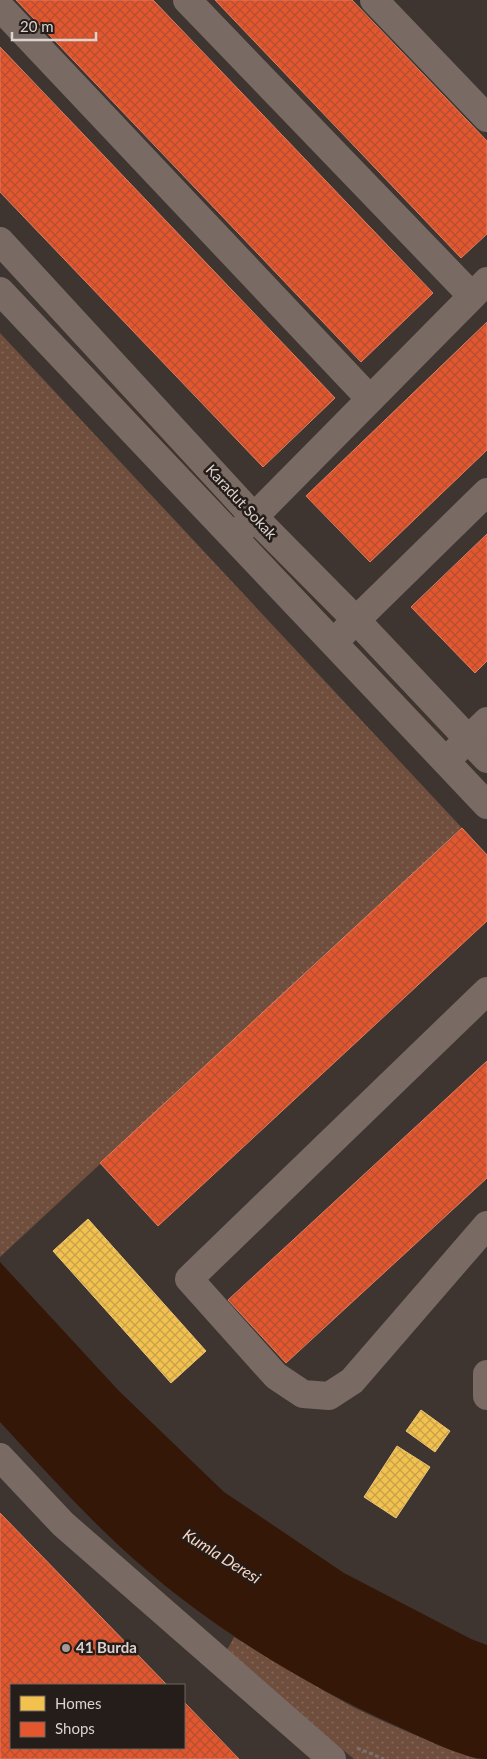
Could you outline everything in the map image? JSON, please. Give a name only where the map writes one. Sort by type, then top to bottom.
[{"type":"street","points":[[188,0],[479,289],[235,537]]},
{"type":"street","points":[[374,0],[487,118]]},
{"type":"street","points":[[0,7],[370,399]]},
{"type":"street","name":"Karadut Sokak","points":[[0,241],[254,517],[356,620],[478,730],[487,759]]},
{"type":"street","name":"Karadut Sokak","points":[[0,291],[487,804]]},
{"type":"street","points":[[333,642],[487,492]]},
{"type":"street","points":[[446,761],[478,730]]},
{"type":"street","points":[[487,991],[189,1278],[276,1376],[303,1394],[329,1396],[352,1381],[487,1225]]},
{"type":"street","points":[[487,1374],[487,1396]]},
{"type":"street","points":[[0,1457],[63,1524],[332,1759]]},
{"type":"shaded area","points":[[0,333],[462,828],[0,1257]]},
{"type":"shaded area","points":[[234,1637],[353,1707],[430,1741],[477,1759],[354,1759],[225,1654]]},
{"type":"water","name":"Kumla Deresi","points":[[0,1262],[119,1391],[224,1492],[344,1573],[471,1639],[487,1645],[487,1759],[455,1752],[430,1742],[323,1690],[285,1669],[179,1597],[115,1542],[86,1513],[0,1422]]},
{"type":"building: Homes","points":[[88,1219],[206,1351],[171,1383],[53,1251]]},
{"type":"building: Homes","points":[[421,1410],[450,1431],[435,1452],[406,1431]]},
{"type":"building: Homes","points":[[397,1446],[430,1467],[396,1518],[364,1497]]},
{"type":"building: Shops","points":[[16,0],[153,0],[433,293],[361,362]]},
{"type":"building: Shops","points":[[215,0],[352,0],[487,141],[487,234],[461,258]]},
{"type":"building: Shops","points":[[0,47],[335,398],[263,467],[0,192]]},
{"type":"building: Shops","points":[[487,322],[487,450],[370,562],[306,496]]},
{"type":"building: Shops","points":[[487,534],[487,661],[475,673],[411,607]]},
{"type":"building: Shops","points":[[462,828],[487,855],[487,921],[158,1226],[100,1163]]},
{"type":"building: Shops","points":[[487,1061],[487,1178],[286,1363],[228,1300]]},
{"type":"building: Shops","name":"41 Burda","points":[[0,1513],[166,1684],[10,1684],[10,1749],[185,1749],[185,1703],[239,1759],[0,1759]]},
{"type":"place","name":"41 Burda","points":[[66,1648]]}]
